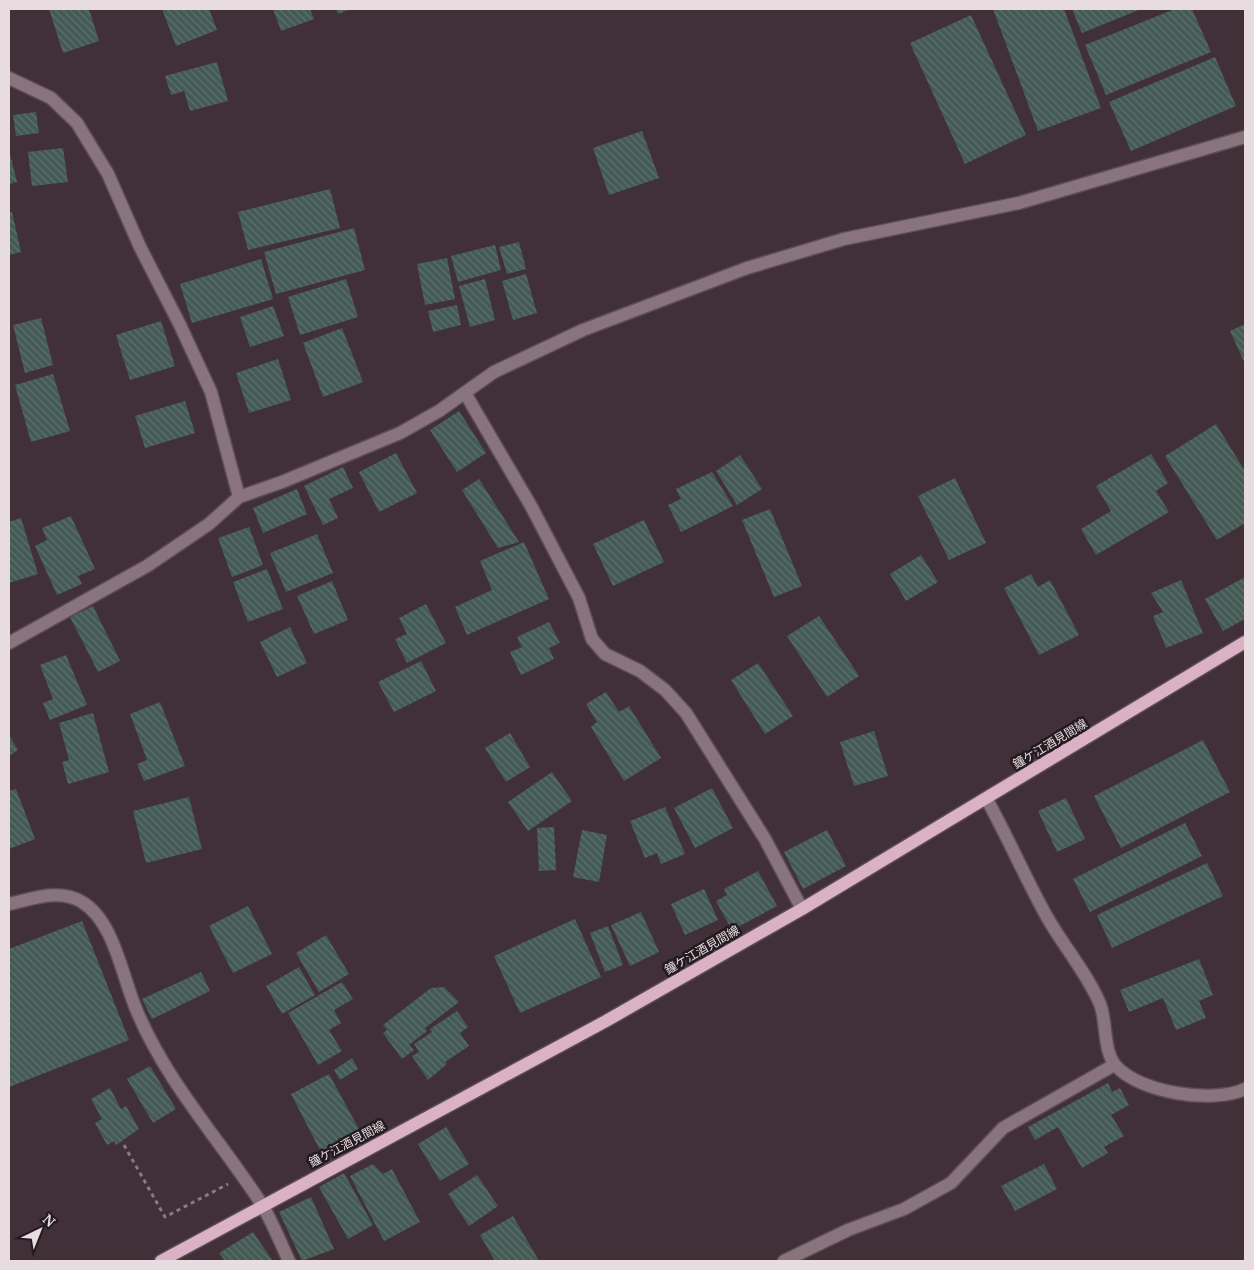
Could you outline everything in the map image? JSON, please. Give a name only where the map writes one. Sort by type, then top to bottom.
[{"type":"main road","name":"鐘ケ江酒見間線","points":[[161,1261],[606,1021],[802,909],[1245,642]]},
{"type":"street","points":[[9,78],[51,98],[77,123],[108,174],[140,247],[180,325],[211,392],[239,497]]},
{"type":"street","points":[[9,642],[147,566],[209,524],[239,497],[282,482],[400,433],[439,412],[494,372],[583,330],[746,268],[844,239],[1019,202],[1245,137]]},
{"type":"street","points":[[465,393],[531,506],[579,598],[592,639],[605,654],[640,671],[665,690],[686,714],[764,838],[802,909]]},
{"type":"street","points":[[986,798],[1048,918],[1084,974],[1101,1006],[1105,1035],[1114,1065],[1129,1077],[1154,1088],[1178,1093],[1208,1095],[1245,1089]]},
{"type":"street","points":[[9,904],[61,894],[82,902],[100,918],[110,936],[136,1010],[166,1068],[262,1205],[289,1261]]},
{"type":"street","points":[[784,1261],[848,1230],[904,1209],[951,1183],[1003,1128],[1114,1065]]},
{"type":"path","points":[[124,1145],[164,1218],[242,1177]]},
{"type":"building","points":[[49,9],[89,9],[99,41],[63,53]]},
{"type":"building","points":[[162,9],[209,9],[217,30],[176,46]]},
{"type":"building","points":[[273,9],[310,9],[314,19],[281,31]]},
{"type":"building","points":[[336,9],[351,9],[338,14]]},
{"type":"building","points":[[993,9],[1064,9],[1101,108],[1038,131]]},
{"type":"building","points":[[1072,9],[1141,9],[1082,33]]},
{"type":"building","points":[[1175,9],[1192,9],[1211,52],[1106,95],[1085,45]]},
{"type":"building","points":[[971,15],[1026,135],[965,164],[910,43]]},
{"type":"building","points":[[1215,57],[1236,106],[1131,151],[1109,102]]},
{"type":"building","points":[[217,62],[228,101],[190,111],[184,91],[171,95],[165,76]]},
{"type":"building","points":[[36,112],[39,133],[16,136],[13,115]]},
{"type":"building","points":[[642,131],[659,178],[609,195],[593,148]]},
{"type":"building","points":[[63,148],[68,182],[32,186],[28,152]]},
{"type":"building","points":[[9,150],[17,182],[9,184]]},
{"type":"building","points":[[330,189],[340,228],[248,250],[238,212]]},
{"type":"building","points":[[12,212],[21,252],[9,255],[9,213]]},
{"type":"building","points":[[354,228],[365,270],[276,294],[264,252]]},
{"type":"building","points":[[519,242],[526,269],[507,274],[499,247]]},
{"type":"building","points":[[495,245],[501,270],[458,282],[451,256]]},
{"type":"building","points":[[447,258],[455,299],[425,305],[417,264]]},
{"type":"building","points":[[261,259],[273,299],[192,323],[180,284]]},
{"type":"building","points":[[526,274],[537,313],[513,320],[502,281]]},
{"type":"building","points":[[346,279],[358,317],[300,335],[288,297]]},
{"type":"building","points":[[485,279],[495,320],[470,327],[459,286]]},
{"type":"building","points":[[457,305],[461,325],[433,332],[428,311]]},
{"type":"building","points":[[273,306],[284,336],[250,347],[240,317]]},
{"type":"building","points":[[41,318],[53,365],[25,373],[13,325]]},
{"type":"building","points":[[161,321],[175,366],[130,380],[116,335]]},
{"type":"building","points":[[1245,324],[1245,364],[1230,331]]},
{"type":"building","points":[[342,328],[363,382],[323,397],[303,343]]},
{"type":"building","points":[[278,359],[291,400],[249,413],[236,373]]},
{"type":"building","points":[[53,374],[70,431],[31,442],[15,385]]},
{"type":"building","points":[[185,401],[195,433],[145,448],[135,416]]},
{"type":"building","points":[[459,411],[486,453],[457,472],[430,430]]},
{"type":"building","points":[[1216,424],[1245,471],[1245,523],[1217,540],[1165,456]]},
{"type":"building","points":[[396,453],[417,493],[379,512],[359,472]]},
{"type":"building","points":[[1151,454],[1168,483],[1156,491],[1169,512],[1096,555],[1081,529],[1111,511],[1096,486]]},
{"type":"building","points":[[740,455],[762,489],[737,505],[716,471]]},
{"type":"building","points":[[343,467],[353,488],[329,499],[338,518],[323,525],[304,486]]},
{"type":"building","points":[[712,472],[733,506],[681,532],[668,505],[681,499],[676,489]]},
{"type":"building","points":[[955,478],[986,543],[949,560],[918,496]]},
{"type":"building","points":[[479,479],[519,542],[498,548],[462,490]]},
{"type":"building","points":[[297,489],[307,514],[263,533],[253,508]]},
{"type":"building","points":[[770,509],[802,586],[774,597],[742,520]]},
{"type":"building","points":[[71,516],[95,569],[78,576],[82,584],[57,595],[35,546],[47,540],[42,528]]},
{"type":"building","points":[[21,518],[38,574],[9,583],[9,522]]},
{"type":"building","points":[[644,520],[664,562],[613,586],[593,544]]},
{"type":"building","points":[[249,527],[263,565],[232,577],[218,538]]},
{"type":"building","points":[[317,534],[333,573],[286,592],[270,553]]},
{"type":"building","points":[[524,542],[549,599],[467,635],[455,607],[492,590],[480,561]]},
{"type":"building","points":[[921,555],[938,582],[906,601],[890,574]]},
{"type":"building","points":[[267,569],[283,609],[248,622],[233,582]]},
{"type":"building","points":[[1031,574],[1038,587],[1050,580],[1079,635],[1039,655],[1004,588]]},
{"type":"building","points":[[1245,577],[1245,619],[1223,631],[1205,599]]},
{"type":"building","points":[[1181,580],[1203,633],[1166,648],[1153,616],[1163,612],[1151,593]]},
{"type":"building","points":[[332,581],[348,620],[314,634],[297,596]]},
{"type":"building","points":[[426,604],[446,643],[407,663],[395,639],[407,634],[399,618]]},
{"type":"building","points":[[93,606],[120,661],[98,672],[70,617]]},
{"type":"building","points":[[819,616],[859,676],[827,697],[787,636]]},
{"type":"building","points":[[549,622],[560,643],[549,648],[554,659],[521,675],[510,652],[522,647],[517,637]]},
{"type":"building","points":[[290,627],[307,663],[277,677],[260,642]]},
{"type":"building","points":[[66,655],[87,705],[50,720],[43,703],[53,699],[40,665]]},
{"type":"building","points":[[421,661],[436,691],[394,712],[378,682]]},
{"type":"building","points":[[758,663],[793,716],[765,734],[731,680]]},
{"type":"building","points":[[606,692],[619,712],[629,706],[661,758],[624,781],[591,727],[597,722],[586,704]]},
{"type":"building","points":[[160,702],[185,766],[144,781],[137,764],[147,760],[130,714]]},
{"type":"building","points":[[93,713],[109,772],[68,784],[62,762],[69,760],[59,723]]},
{"type":"building","points":[[874,731],[888,776],[854,786],[840,742]]},
{"type":"building","points":[[510,733],[530,767],[506,782],[485,748]]},
{"type":"building","points":[[9,735],[18,750],[9,756]]},
{"type":"building","points":[[1203,740],[1230,792],[1121,848],[1094,796]]},
{"type":"building","points":[[552,772],[572,801],[528,831],[508,802]]},
{"type":"building","points":[[712,788],[733,828],[695,848],[674,808]]},
{"type":"building","points":[[16,789],[35,839],[9,849],[9,791]]},
{"type":"building","points":[[189,797],[202,849],[146,863],[133,811]]},
{"type":"building","points":[[1066,798],[1085,839],[1057,852],[1038,811]]},
{"type":"building","points":[[665,807],[685,854],[661,864],[657,853],[645,858],[630,821]]},
{"type":"building","points":[[1185,823],[1202,856],[1090,912],[1073,879]]},
{"type":"building","points":[[554,827],[556,870],[539,871],[537,828]]},
{"type":"building","points":[[582,830],[607,835],[599,882],[573,877]]},
{"type":"building","points":[[827,830],[846,866],[803,889],[784,852]]},
{"type":"building","points":[[1207,863],[1223,896],[1112,948],[1097,915]]},
{"type":"building","points":[[758,871],[777,906],[732,930],[716,901],[727,895],[724,889]]},
{"type":"building","points":[[704,889],[718,920],[685,935],[671,904]]},
{"type":"building","points":[[248,906],[272,954],[233,973],[209,926]]},
{"type":"building","points":[[641,912],[659,952],[630,966],[611,925]]},
{"type":"building","points":[[575,919],[601,977],[520,1013],[494,956]]},
{"type":"building","points":[[82,921],[129,1040],[9,1087],[9,949]]},
{"type":"building","points":[[608,926],[623,965],[605,972],[590,933]]},
{"type":"building","points":[[326,935],[349,974],[319,992],[296,953]]},
{"type":"building","points":[[1199,959],[1213,995],[1199,1001],[1206,1018],[1176,1030],[1163,998],[1129,1012],[1120,990]]},
{"type":"building","points":[[299,967],[315,995],[282,1014],[266,986]]},
{"type":"building","points":[[201,972],[210,991],[152,1019],[142,999]]},
{"type":"building","points":[[342,982],[353,999],[334,1010],[341,1023],[329,1030],[342,1051],[318,1065],[288,1013]]},
{"type":"building","points":[[444,987],[459,1002],[425,1028],[427,1031],[409,1045],[414,1050],[402,1059],[383,1033],[387,1030],[383,1025],[431,988]]},
{"type":"building","points":[[457,1011],[468,1027],[460,1033],[469,1046],[445,1062],[447,1064],[428,1080],[412,1056],[419,1052],[414,1044],[432,1032],[430,1029]]},
{"type":"building","points":[[352,1058],[358,1069],[340,1080],[334,1070]]},
{"type":"building","points":[[150,1066],[176,1109],[153,1123],[127,1079]]},
{"type":"building","points":[[329,1074],[360,1131],[321,1152],[291,1094]]},
{"type":"building","points":[[1108,1083],[1112,1092],[1120,1088],[1129,1105],[1111,1115],[1124,1136],[1104,1147],[1108,1153],[1082,1168],[1058,1127],[1035,1140],[1028,1127]]},
{"type":"building","points":[[110,1088],[121,1109],[126,1106],[139,1129],[116,1145],[114,1141],[107,1145],[95,1123],[102,1119],[91,1099]]},
{"type":"building","points":[[446,1127],[469,1164],[440,1181],[418,1144]]},
{"type":"building","points":[[373,1164],[383,1174],[392,1169],[420,1222],[384,1241],[350,1176]]},
{"type":"building","points":[[1044,1164],[1057,1189],[1015,1211],[1001,1186]]},
{"type":"building","points":[[344,1173],[373,1225],[348,1239],[319,1187]]},
{"type":"building","points":[[477,1175],[498,1206],[469,1226],[448,1194]]},
{"type":"building","points":[[311,1197],[334,1249],[302,1261],[279,1212]]},
{"type":"building","points":[[513,1216],[539,1261],[495,1261],[480,1235]]},
{"type":"building","points":[[253,1232],[273,1261],[225,1261],[219,1253]]}]
